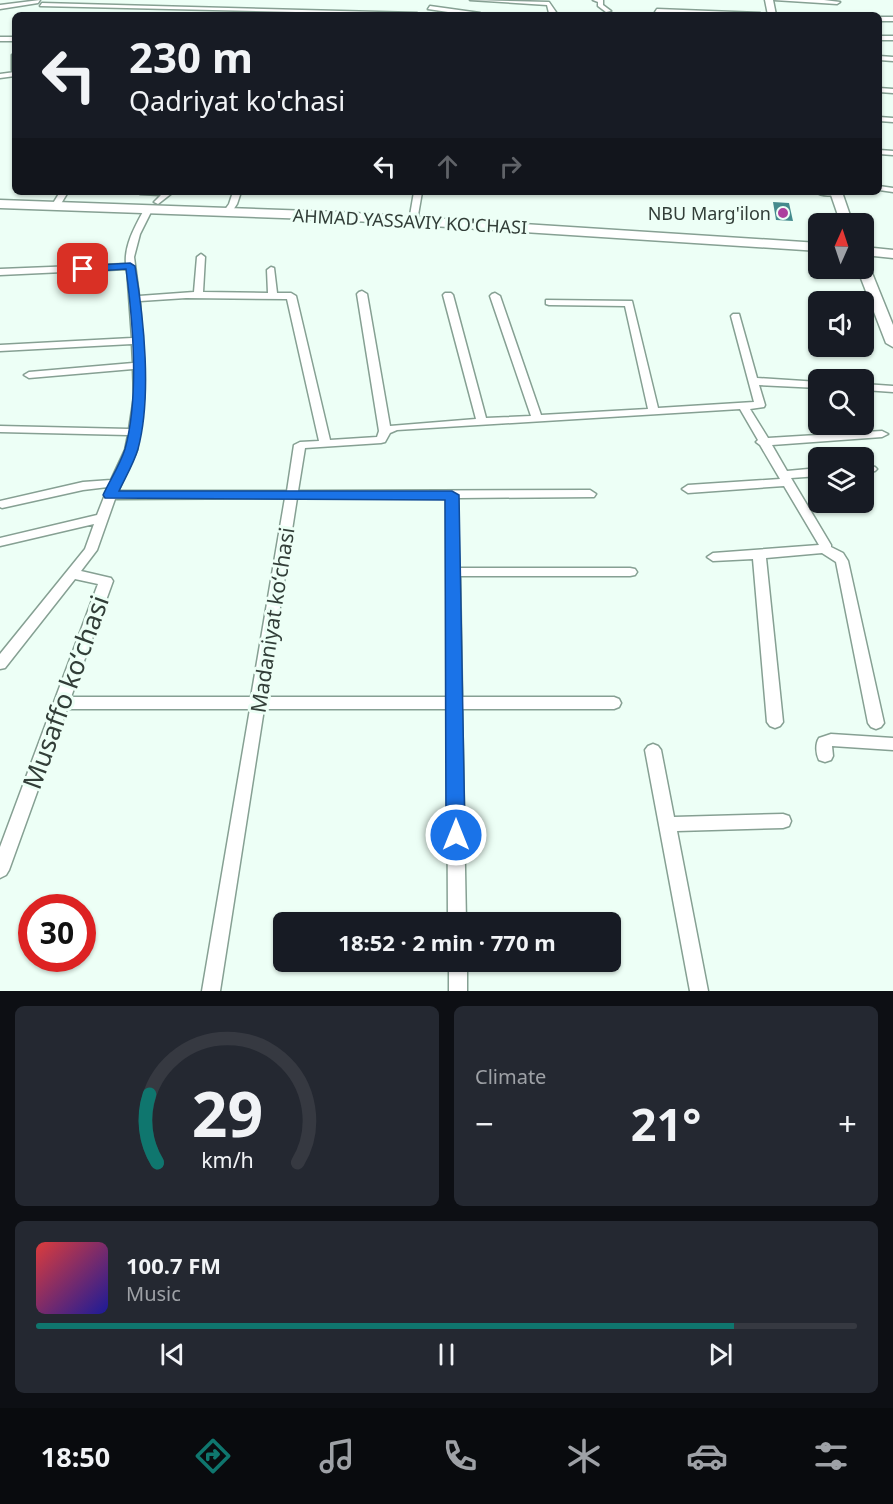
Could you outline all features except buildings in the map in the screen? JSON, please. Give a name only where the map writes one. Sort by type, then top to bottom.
[{"type":"main road","points":[[837,195],[843,213]]},
{"type":"main road","name":"AHMAD YASSAVIY KO'CHASI","points":[[0,204],[153,205],[808,246]]},
{"type":"main road","points":[[874,252],[893,254]]},
{"type":"main road","points":[[867,279],[893,343]]},
{"type":"street","points":[[173,12],[184,0]]},
{"type":"street","points":[[426,12],[437,0]]},
{"type":"street","points":[[473,0],[551,2]]},
{"type":"street","points":[[596,0],[601,1],[600,4],[608,10]]},
{"type":"street","points":[[777,0],[837,2]]},
{"type":"street","points":[[0,7],[39,2],[327,12]]},
{"type":"street","points":[[430,8],[459,12]]},
{"type":"street","points":[[657,11],[683,12]]},
{"type":"street","points":[[56,205],[62,195]]},
{"type":"street","points":[[0,664],[91,550],[110,495],[131,450],[139,397],[135,299],[130,257],[136,234],[153,205],[166,195]]},
{"type":"street","points":[[228,211],[234,204],[236,195]]},
{"type":"street","points":[[413,221],[417,195]]},
{"type":"street","points":[[198,296],[201,257]]},
{"type":"street","points":[[0,272],[130,266]]},
{"type":"street","points":[[271,270],[273,295]]},
{"type":"street","points":[[362,294],[385,431]]},
{"type":"street","points":[[448,295],[482,422]]},
{"type":"street","points":[[135,299],[291,296],[325,444]]},
{"type":"street","points":[[495,296],[537,418]]},
{"type":"street","points":[[549,302],[629,303],[654,412]]},
{"type":"street","points":[[736,316],[760,405],[743,406],[762,442],[825,545],[824,549]]},
{"type":"street","points":[[0,348],[135,341]]},
{"type":"street","points":[[29,375],[137,366]]},
{"type":"street","points":[[753,381],[808,384]]},
{"type":"street","points":[[874,387],[893,388]]},
{"type":"street","name":"Madaniyat koʻchasi","points":[[211,991],[300,445],[381,440],[385,431],[396,427],[743,406]]},
{"type":"street","points":[[0,429],[134,432]]},
{"type":"street","points":[[762,442],[882,434]]},
{"type":"street","points":[[688,489],[808,474]]},
{"type":"street","points":[[2,504],[83,486],[115,483]]},
{"type":"street","points":[[110,495],[590,494]]},
{"type":"street","points":[[452,495],[457,912]]},
{"type":"street","points":[[0,542],[102,518]]},
{"type":"street","points":[[712,557],[824,549],[842,561],[876,723]]},
{"type":"street","points":[[759,554],[775,722]]},
{"type":"street","points":[[453,572],[630,572]]},
{"type":"street","name":"Musaffo koʻchasi","points":[[0,870],[106,581],[72,574]]},
{"type":"street","points":[[62,703],[614,703]]},
{"type":"street","points":[[825,756],[824,742],[831,740],[893,744]]},
{"type":"street","points":[[652,750],[699,991]]},
{"type":"street","points":[[667,824],[783,821]]},
{"type":"street","points":[[458,972],[458,991]]},
{"type":"place","name":"NBU Marg'ilon","points":[[783,213]]},
{"type":"route","points":[[83,269],[130,266],[135,299],[139,397],[131,450],[110,495],[452,495],[456,835]]}]
